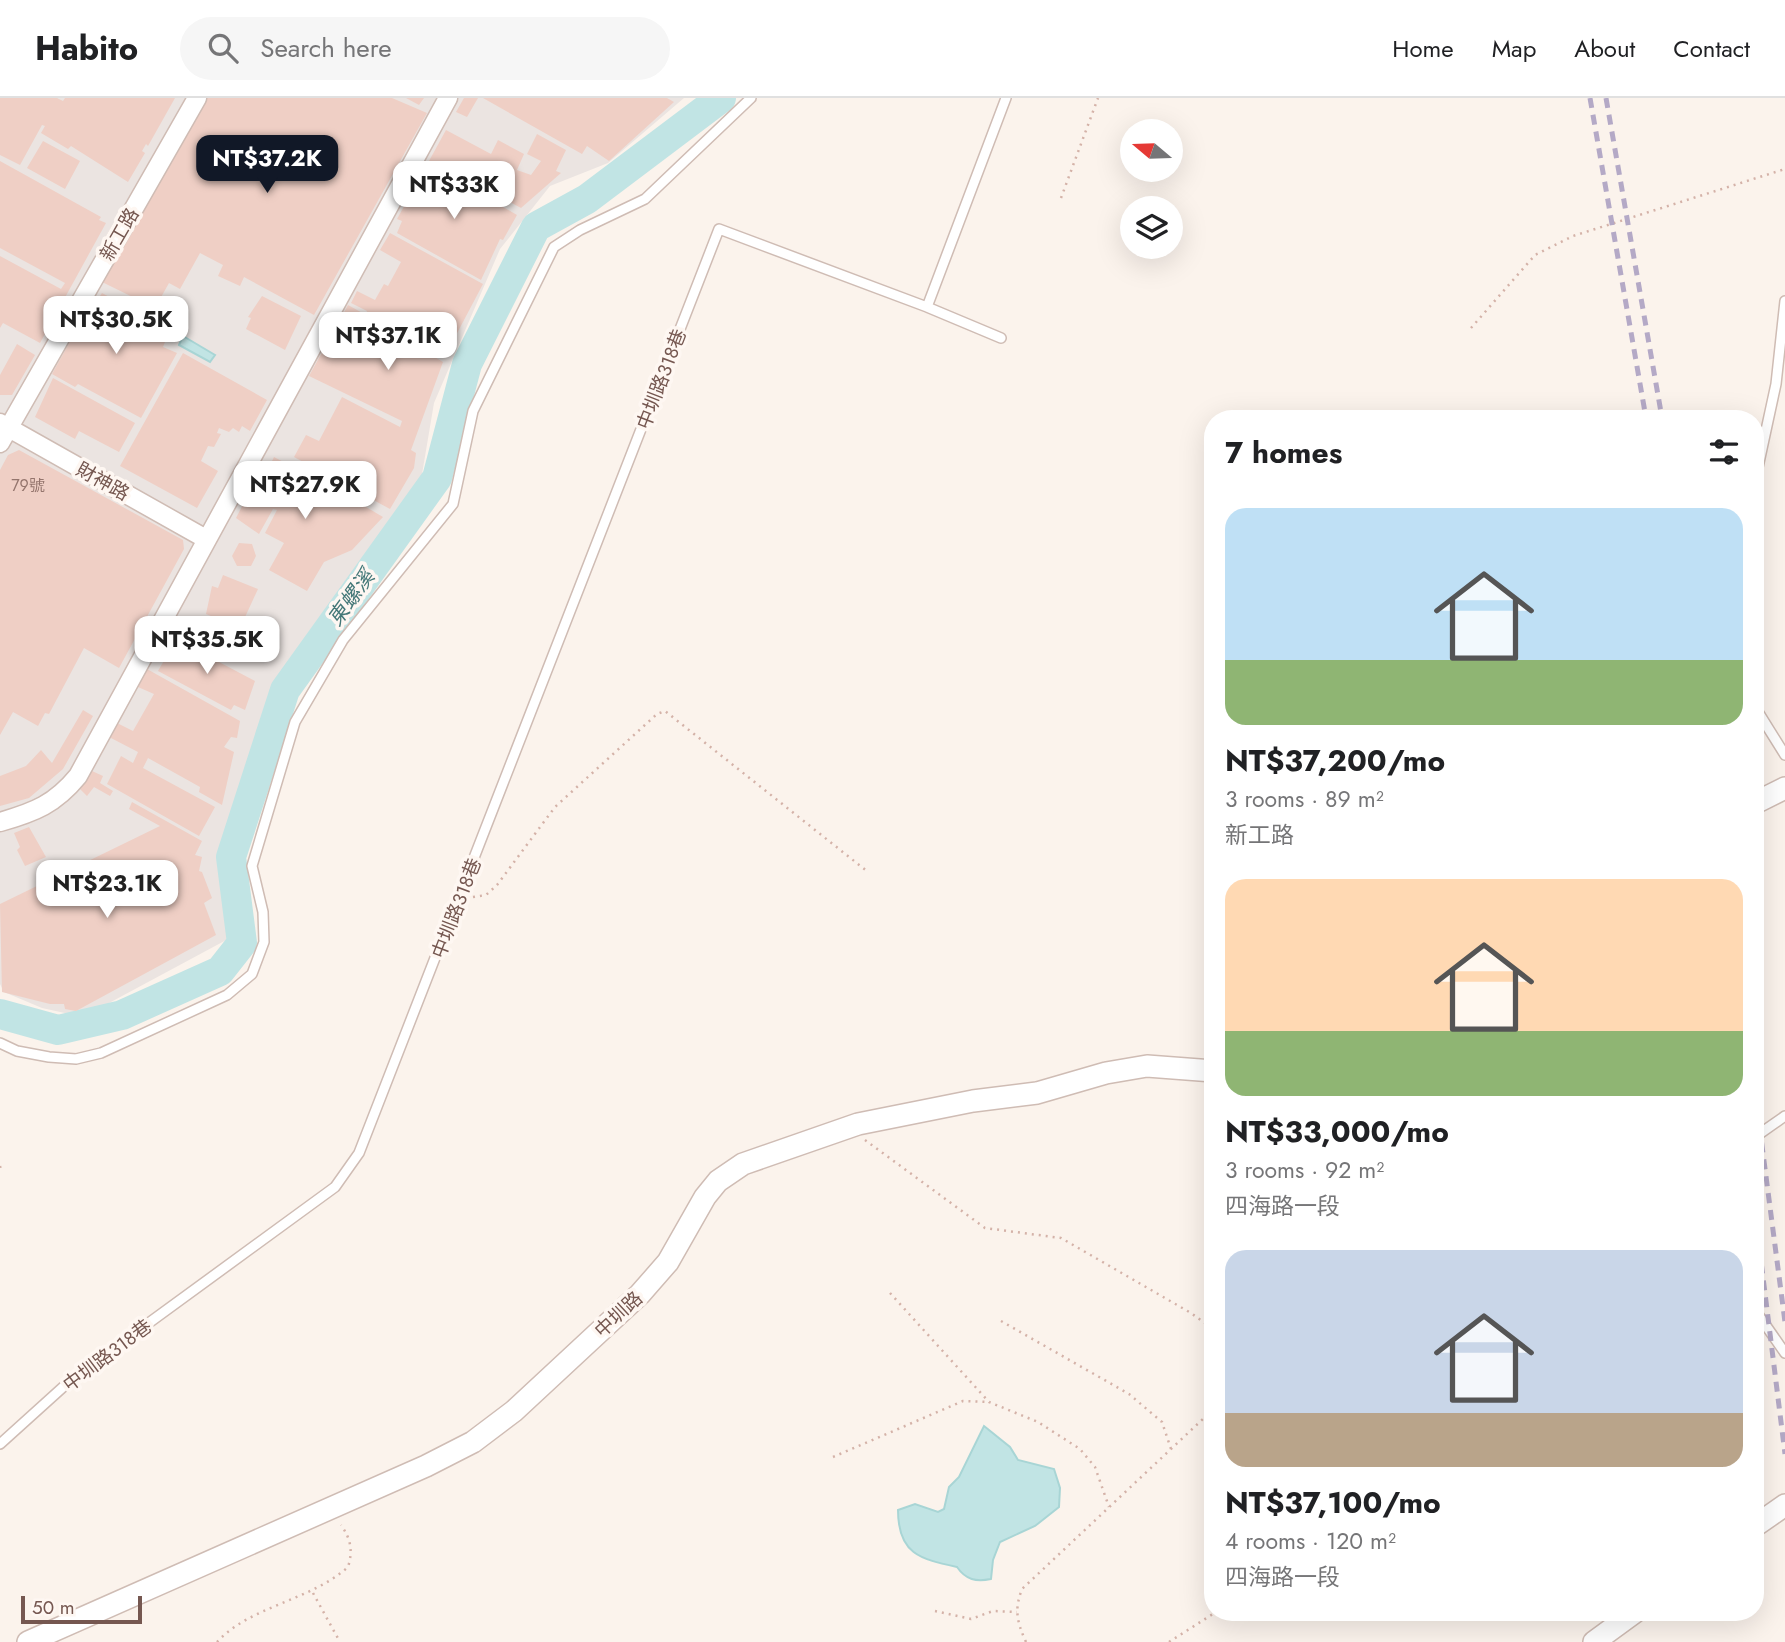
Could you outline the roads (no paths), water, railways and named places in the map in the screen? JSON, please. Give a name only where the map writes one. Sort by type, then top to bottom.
[{"type":"street","name":"新工路","points":[[3,431],[197,98]]},
{"type":"street","points":[[0,822],[31,813],[61,797],[78,776],[449,98]]},
{"type":"street","name":"財神路","points":[[3,431],[206,539]]},
{"type":"street","points":[[1764,798],[1785,788]]},
{"type":"street","name":"中圳路","points":[[28,1642],[473,1442],[514,1411],[640,1294],[668,1262],[705,1197],[729,1172],[743,1164],[858,1124],[973,1101],[1037,1093],[1106,1073],[1147,1066],[1204,1070]]},
{"type":"street","points":[[1764,1520],[1785,1505]]},
{"type":"street","points":[[1594,1642],[1623,1621]]},
{"type":"lane","points":[[0,1043],[17,1051],[49,1057],[76,1059],[101,1053],[227,995],[252,974],[264,942],[263,912],[252,866],[295,722],[343,640],[453,505],[473,411],[554,247],[580,230],[645,199],[751,98]]},
{"type":"lane","points":[[1001,338],[927,307],[1006,98]]},
{"type":"lane","name":"中圳路318巷","points":[[0,1444],[72,1379],[335,1187],[359,1153],[719,229],[927,307]]},
{"type":"lane","points":[[1764,439],[1776,384],[1785,301]]},
{"type":"lane","points":[[1764,721],[1785,755]]},
{"type":"lane","points":[[1764,1129],[1785,1116]]},
{"type":"lane","points":[[1764,1323],[1785,1353]]},
{"type":"water","points":[[183,336],[215,355],[210,362],[179,345]]},
{"type":"water","points":[[984,1426],[1010,1447],[1018,1460],[1054,1469],[1060,1488],[1059,1507],[1035,1526],[1000,1542],[993,1560],[991,1579],[981,1580],[968,1577],[957,1567],[932,1561],[914,1552],[902,1536],[898,1510],[915,1504],[938,1512],[944,1509],[949,1487],[959,1477]]},
{"type":"waterway","name":"東螺溪","points":[[0,1014],[58,1030],[122,1015],[220,971],[242,943],[231,857],[285,690],[437,478],[467,364],[536,227],[587,199],[721,98]]},
{"type":"railway","points":[[1590,98],[1645,410]]},
{"type":"railway","points":[[1606,98],[1661,410]]},
{"type":"railway","points":[[1764,1161],[1785,1322]]},
{"type":"railway","points":[[1764,1285],[1785,1454]]}]
